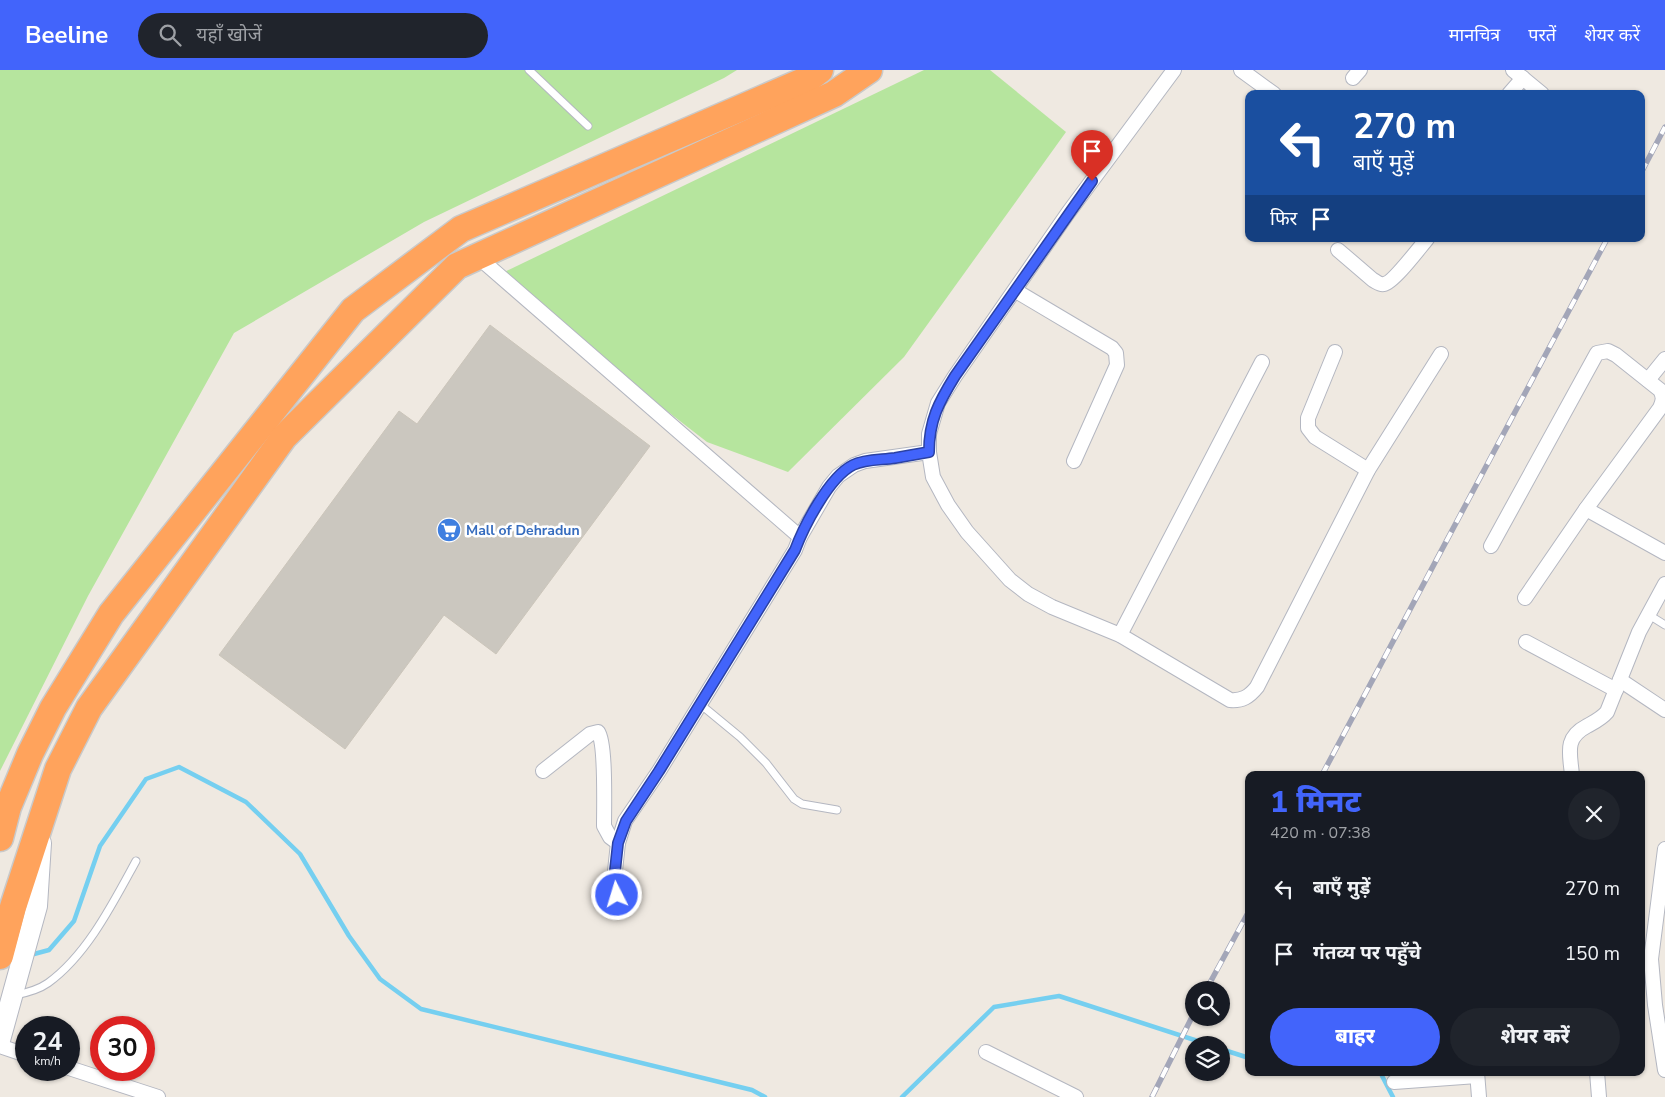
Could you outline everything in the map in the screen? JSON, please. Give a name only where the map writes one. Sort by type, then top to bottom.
[{"type":"highway","points":[[0,838],[4,815],[30,754],[53,708],[111,614],[353,310],[461,229],[808,79],[820,70]]},
{"type":"highway","points":[[0,956],[58,769],[89,708],[284,437],[457,266],[834,94],[868,70]]},
{"type":"street","points":[[1174,70],[1068,213],[938,403],[929,434],[929,452],[933,477],[948,505],[967,532],[1010,580],[1028,594],[1052,607],[1120,636],[1230,700],[1240,700],[1251,695],[1257,687],[1368,470],[1441,354]]},
{"type":"street","points":[[1241,70],[1268,90]]},
{"type":"street","points":[[1511,90],[1518,74],[1537,90]]},
{"type":"street","points":[[1338,250],[1373,280],[1384,284],[1394,276],[1425,242]]},
{"type":"street","points":[[478,256],[800,537]]},
{"type":"street","points":[[1016,291],[1112,348],[1116,353],[1117,365],[1074,461]]},
{"type":"street","points":[[1491,546],[1597,353],[1608,350],[1660,390],[1663,395],[1660,408],[1586,509],[1525,598]]},
{"type":"street","points":[[1335,352],[1308,418],[1308,428],[1315,437],[1368,470]]},
{"type":"street","points":[[1648,380],[1665,359]]},
{"type":"street","points":[[1120,636],[1262,362]]},
{"type":"street","points":[[620,909],[614,880],[618,843],[626,821],[795,550],[800,537],[829,487],[838,476],[854,465],[865,461],[929,452]]},
{"type":"street","points":[[1586,509],[1665,553]]},
{"type":"street","points":[[1572,771],[1569,746],[1574,735],[1578,730],[1604,716],[1609,708],[1639,632],[1665,584]]},
{"type":"street","points":[[1526,642],[1618,685],[1665,710]]},
{"type":"street","points":[[543,772],[590,734],[598,732],[602,748],[604,826],[610,837],[618,843]]},
{"type":"street","points":[[0,1040],[37,906],[42,819]]},
{"type":"street","points":[[1665,850],[1651,959],[1655,1005],[1665,1070]]},
{"type":"street","points":[[0,1046],[15,1051]]},
{"type":"street","points":[[986,1052],[1076,1097]]},
{"type":"street","points":[[80,1072],[158,1097]]},
{"type":"street","points":[[1394,1082],[1456,1076]]},
{"type":"street","points":[[1477,1076],[1479,1097]]},
{"type":"street","points":[[1597,1076],[1599,1097]]},
{"type":"street","points":[[110,1097],[116,1084]]},
{"type":"lane","points":[[529,70],[588,126]]},
{"type":"lane","points":[[1648,615],[1665,625]]},
{"type":"lane","points":[[700,704],[740,737],[766,763],[794,799],[802,804],[837,810]]},
{"type":"lane","points":[[12,996],[46,984],[64,970],[102,923],[136,861]]},
{"type":"green space","points":[[0,70],[737,70],[724,78],[424,222],[234,333],[88,596],[0,771]]},
{"type":"green space","points":[[924,70],[990,70],[1066,132],[904,357],[788,472],[707,442],[494,277]]},
{"type":"building","name":"Mall of Dehradun","points":[[490,325],[650,446],[496,654],[444,615],[345,749],[219,655],[399,411],[417,424]]},
{"type":"waterway","points":[[34,954],[49,950],[74,921],[100,846],[146,779],[179,767],[246,802],[300,854],[349,936],[380,979],[421,1009],[752,1090],[765,1097]]},
{"type":"waterway","points":[[902,1097],[994,1007],[1059,996],[1185,1037]]},
{"type":"waterway","points":[[1230,1052],[1245,1057]]},
{"type":"waterway","points":[[1382,1076],[1393,1097]]},
{"type":"railway","points":[[1645,165],[1665,127]]},
{"type":"railway","points":[[1324,771],[1605,242]]},
{"type":"railway","points":[[1211,981],[1245,918]]},
{"type":"railway","points":[[1152,1097],[1188,1026]]},
{"type":"place","name":"Mall of Dehradun","points":[[449,530]]},
{"type":"route","points":[[617,895],[614,880],[618,843],[626,821],[659,771],[795,550],[800,537],[829,487],[846,469],[865,461],[929,452],[929,434],[938,403],[1092,181]]}]
